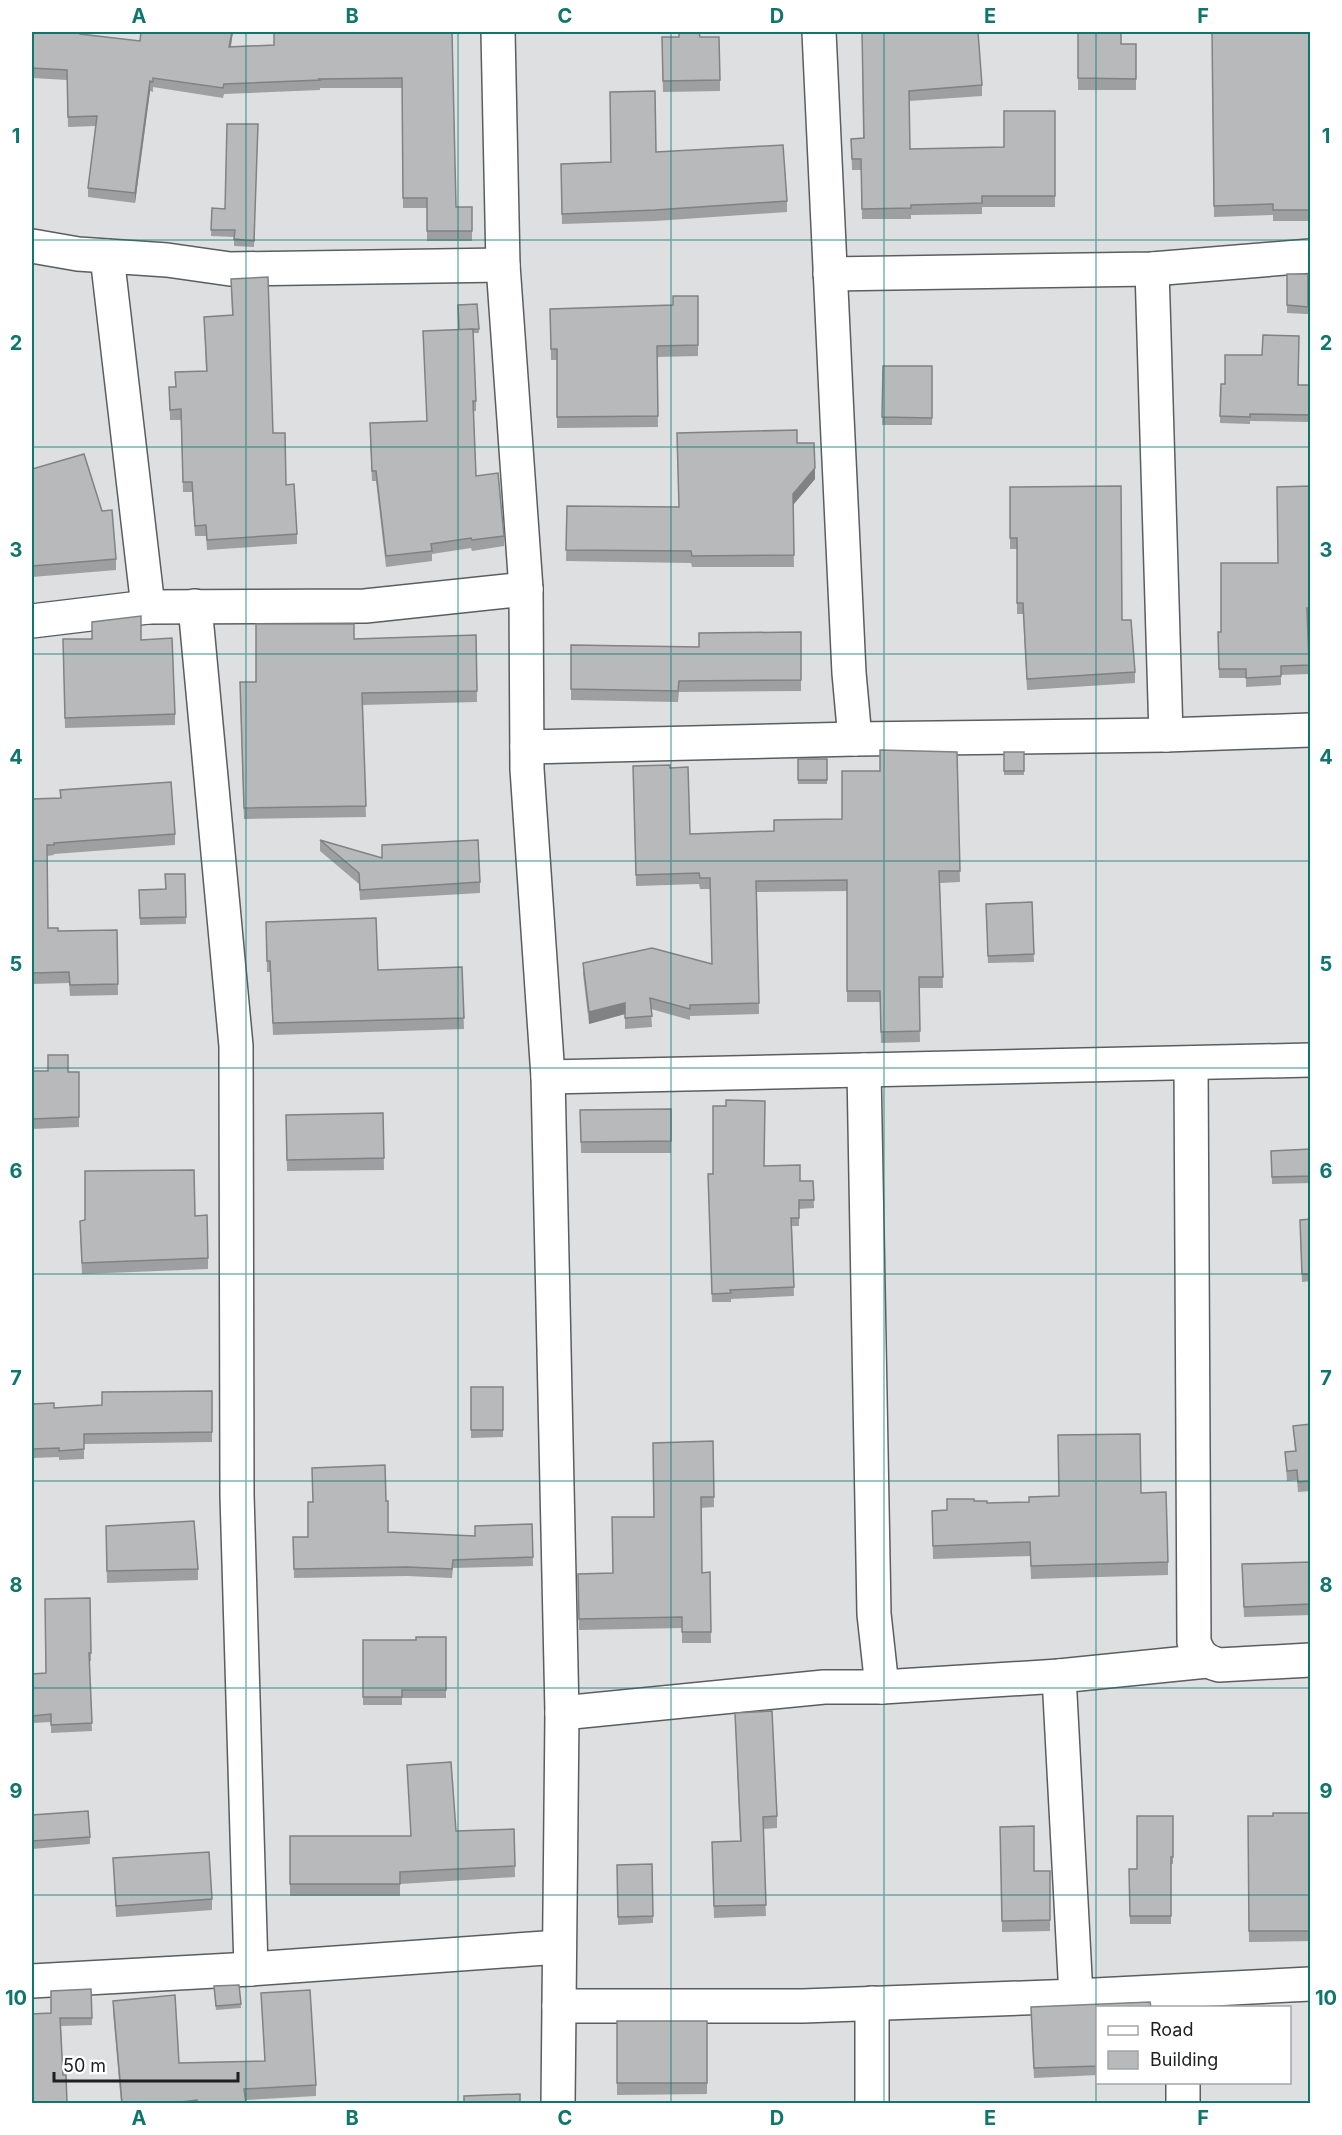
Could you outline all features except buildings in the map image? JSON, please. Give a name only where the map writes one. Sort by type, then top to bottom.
[{"type":"street","points":[[498,32],[503,265],[526,589],[527,747],[548,1077],[562,1713],[558,2103]]},
{"type":"street","points":[[819,32],[849,673],[855,740]]},
{"type":"street","points":[[32,246],[241,269],[503,265]]},
{"type":"street","points":[[107,256],[148,607]]},
{"type":"street","points":[[830,274],[1152,269],[1311,256]]},
{"type":"street","points":[[1152,269],[1166,735]]},
{"type":"street","points":[[32,621],[148,607],[365,606],[526,589]]},
{"type":"street","points":[[195,606],[236,1046],[237,1495],[251,1969]]},
{"type":"street","points":[[527,747],[1166,735],[1311,730]]},
{"type":"street","points":[[548,1077],[1311,1060]]},
{"type":"street","points":[[1191,1063],[1194,1642],[1199,1654],[1207,1661],[1219,1665],[1311,1660]]},
{"type":"street","points":[[864,1070],[874,1614],[882,1686]]},
{"type":"street","points":[[562,1713],[824,1686],[882,1686],[1059,1676],[1207,1661]]},
{"type":"street","points":[[1059,1676],[1076,1996]]},
{"type":"street","points":[[32,1981],[251,1969],[559,1947]]},
{"type":"street","points":[[559,2006],[803,2006],[1076,1996],[1181,1999],[1311,1984]]},
{"type":"street","points":[[872,2003],[872,2103]]},
{"type":"street","points":[[1183,2084],[1183,2103]]}]
